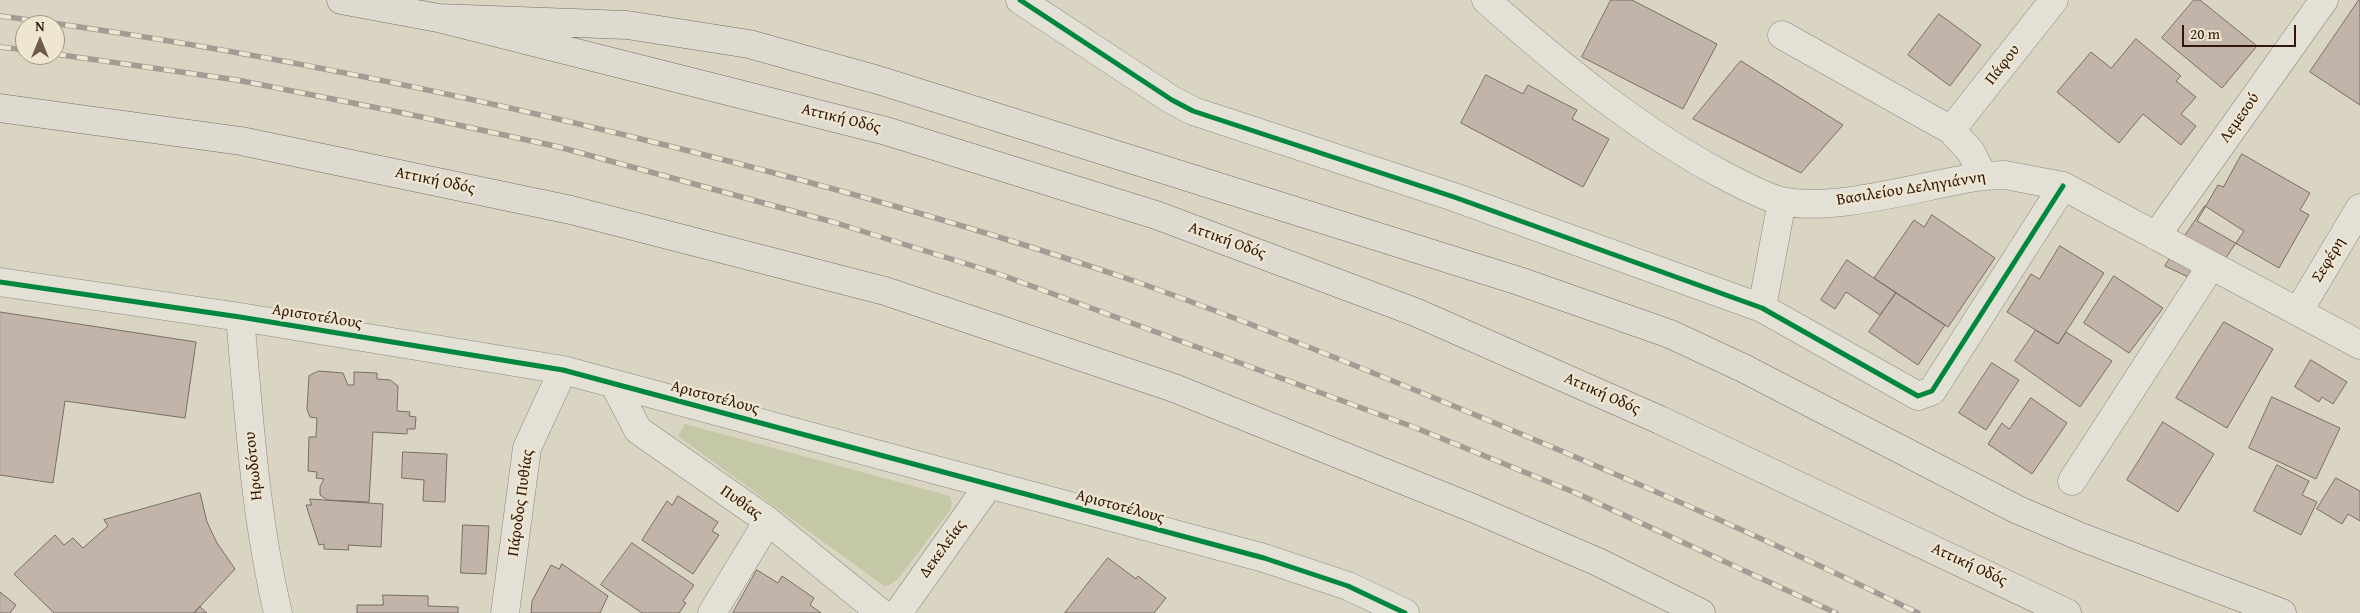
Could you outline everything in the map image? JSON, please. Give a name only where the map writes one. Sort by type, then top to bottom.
[{"type":"highway","name":"Αττική Οδός","points":[[341,0],[438,18],[886,131],[1165,218],[1416,312],[1660,420],[2067,613]]},
{"type":"highway","points":[[438,18],[627,25],[749,44],[878,80],[1519,280],[1670,334],[1743,368],[2016,509],[2081,537],[2282,613]]},
{"type":"highway","name":"Αττική Οδός","points":[[0,108],[241,141],[571,210],[886,291],[1174,388],[1475,509],[1598,562],[1701,613]]},
{"type":"highway","points":[[1598,562],[1684,613]]},
{"type":"street","points":[[1020,0],[1172,100],[1193,111],[1454,197],[1762,308],[1918,396],[1932,391],[2063,186]]},
{"type":"street","name":"Βασιλείου Δεληγιάννη","points":[[1486,0],[1557,63],[1690,157],[1754,191],[1782,201],[1820,203],[1855,200],[1983,176],[2005,175],[2063,186],[2360,345]]},
{"type":"street","name":"Πάφου","points":[[1951,130],[2054,0]]},
{"type":"street","name":"Λεμεσού","points":[[2156,236],[2324,0]]},
{"type":"street","points":[[1782,35],[1951,130],[1971,152],[1983,176]]},
{"type":"street","points":[[1762,308],[1782,201]]},
{"type":"street","name":"Σεφέρη","points":[[2298,312],[2360,208]]},
{"type":"street","points":[[2072,482],[2211,266]]},
{"type":"street","name":"Αριστοτέλους","points":[[0,282],[240,317],[563,370],[988,486],[1264,558],[1348,586],[1405,613]]},
{"type":"street","name":"Ηρωδότου","points":[[240,317],[257,498],[278,613]]},
{"type":"street","name":"Πάροδος Πυθίας","points":[[505,613],[527,448],[563,370]]},
{"type":"street","name":"Πυθίας","points":[[614,384],[638,430],[768,521],[881,613]]},
{"type":"street","name":"Δεκελείας","points":[[898,613],[988,486]]},
{"type":"street","points":[[712,613],[768,521]]},
{"type":"green space","points":[[685,424],[950,496],[952,502],[951,509],[898,579],[884,586],[678,436]]},
{"type":"building","points":[[1611,0],[1632,0],[1717,44],[1683,109],[1582,57]]},
{"type":"building","points":[[2194,0],[2200,0],[2257,46],[2222,88],[2162,38]]},
{"type":"building","points":[[2360,0],[2360,105],[2310,72]]},
{"type":"building","points":[[1939,14],[1981,45],[1950,86],[1908,55]]},
{"type":"building","points":[[2136,39],[2181,76],[2176,81],[2196,97],[2181,114],[2196,126],[2181,145],[2143,114],[2119,143],[2057,92],[2091,52],[2111,68]]},
{"type":"building","points":[[1741,61],[1843,125],[1801,173],[1693,119]]},
{"type":"building","points":[[1486,75],[1523,94],[1528,85],[1577,110],[1572,119],[1609,139],[1583,187],[1461,123]]},
{"type":"building","points":[[2242,154],[2310,193],[2300,210],[2309,215],[2279,268],[2197,221],[2218,185],[2223,187]]},
{"type":"building","points":[[2205,206],[2244,231],[2207,286],[2165,266]]},
{"type":"building","points":[[1932,215],[1995,258],[1948,327],[1874,278],[1914,220],[1924,227]]},
{"type":"building","points":[[2060,246],[2104,273],[2058,344],[2007,312],[2031,274],[2039,279]]},
{"type":"building","points":[[1847,260],[1896,293],[1880,315],[1846,292],[1835,309],[1821,300]]},
{"type":"building","points":[[2114,276],[2163,308],[2129,353],[2084,323]]},
{"type":"building","points":[[1896,293],[1945,325],[1918,365],[1869,332]]},
{"type":"building","points":[[0,312],[196,342],[185,418],[65,401],[53,483],[0,475]]},
{"type":"building","points":[[2224,322],[2273,349],[2227,428],[2176,398]]},
{"type":"building","points":[[2036,330],[2058,344],[2066,332],[2112,361],[2080,407],[2015,361]]},
{"type":"building","points":[[2311,360],[2347,382],[2333,404],[2322,397],[2319,402],[2295,387]]},
{"type":"building","points":[[1992,363],[2019,380],[1986,430],[1959,413]]},
{"type":"building","points":[[319,371],[343,373],[348,385],[354,385],[354,372],[377,373],[377,379],[390,380],[398,386],[397,411],[410,412],[409,416],[416,417],[415,429],[407,429],[407,434],[373,432],[369,502],[327,500],[320,495],[320,487],[324,479],[316,478],[317,472],[308,471],[309,437],[316,437],[317,418],[310,417],[307,409],[309,376]]},
{"type":"building","points":[[2272,397],[2340,428],[2316,479],[2249,448]]},
{"type":"building","points":[[2031,398],[2067,423],[2032,474],[1988,444],[2002,423],[2009,429]]},
{"type":"building","points":[[2163,422],[2214,454],[2178,512],[2127,480]]},
{"type":"building","points":[[403,452],[447,454],[445,502],[423,501],[424,480],[402,478]]},
{"type":"building","points":[[2277,465],[2309,481],[2302,495],[2317,502],[2301,535],[2254,511]]},
{"type":"building","points":[[2336,478],[2360,491],[2360,521],[2348,514],[2342,524],[2317,509]]},
{"type":"building","points":[[200,493],[207,522],[217,543],[235,569],[194,613],[54,613],[14,574],[55,535],[64,545],[73,538],[83,548],[108,526],[104,520]]},
{"type":"building","points":[[678,496],[718,522],[712,531],[719,535],[693,574],[642,540],[667,501],[672,505]]},
{"type":"building","points":[[310,499],[383,504],[381,547],[348,545],[349,550],[324,549],[324,544],[319,545],[306,505],[311,505]]},
{"type":"building","points":[[463,525],[489,526],[486,574],[461,573]]},
{"type":"building","points":[[632,543],[694,585],[683,601],[686,603],[679,613],[642,613],[601,585]]},
{"type":"building","points":[[1108,558],[1136,579],[1138,576],[1166,598],[1154,613],[1065,613]]},
{"type":"building","points":[[562,564],[608,596],[600,613],[531,613],[532,601],[551,565],[559,569]]},
{"type":"building","points":[[757,570],[778,583],[782,576],[814,598],[810,605],[821,613],[733,613]]},
{"type":"building","points":[[0,592],[16,605],[10,613],[0,613]]},
{"type":"building","points":[[383,595],[428,596],[428,606],[458,607],[458,613],[357,613],[357,605],[383,605]]},
{"type":"building","points":[[200,607],[207,613],[194,613]]},
{"type":"railway","points":[[0,16],[241,53],[399,84],[558,119],[762,170],[887,204],[1073,260],[1171,294],[1391,380],[1675,500],[1797,555],[1918,613]]},
{"type":"railway","points":[[0,47],[15,49]]},
{"type":"railway","points":[[65,55],[237,80],[403,113],[559,147],[833,222],[999,274],[1416,428],[1576,493],[1836,613]]},
{"type":"cycle path","points":[[1020,0],[1172,100],[1193,111],[1454,197],[1762,308],[1918,396],[1932,391],[2063,186]]},
{"type":"cycle path","points":[[0,282],[240,317],[563,370],[1264,558],[1348,586],[1405,613]]}]
